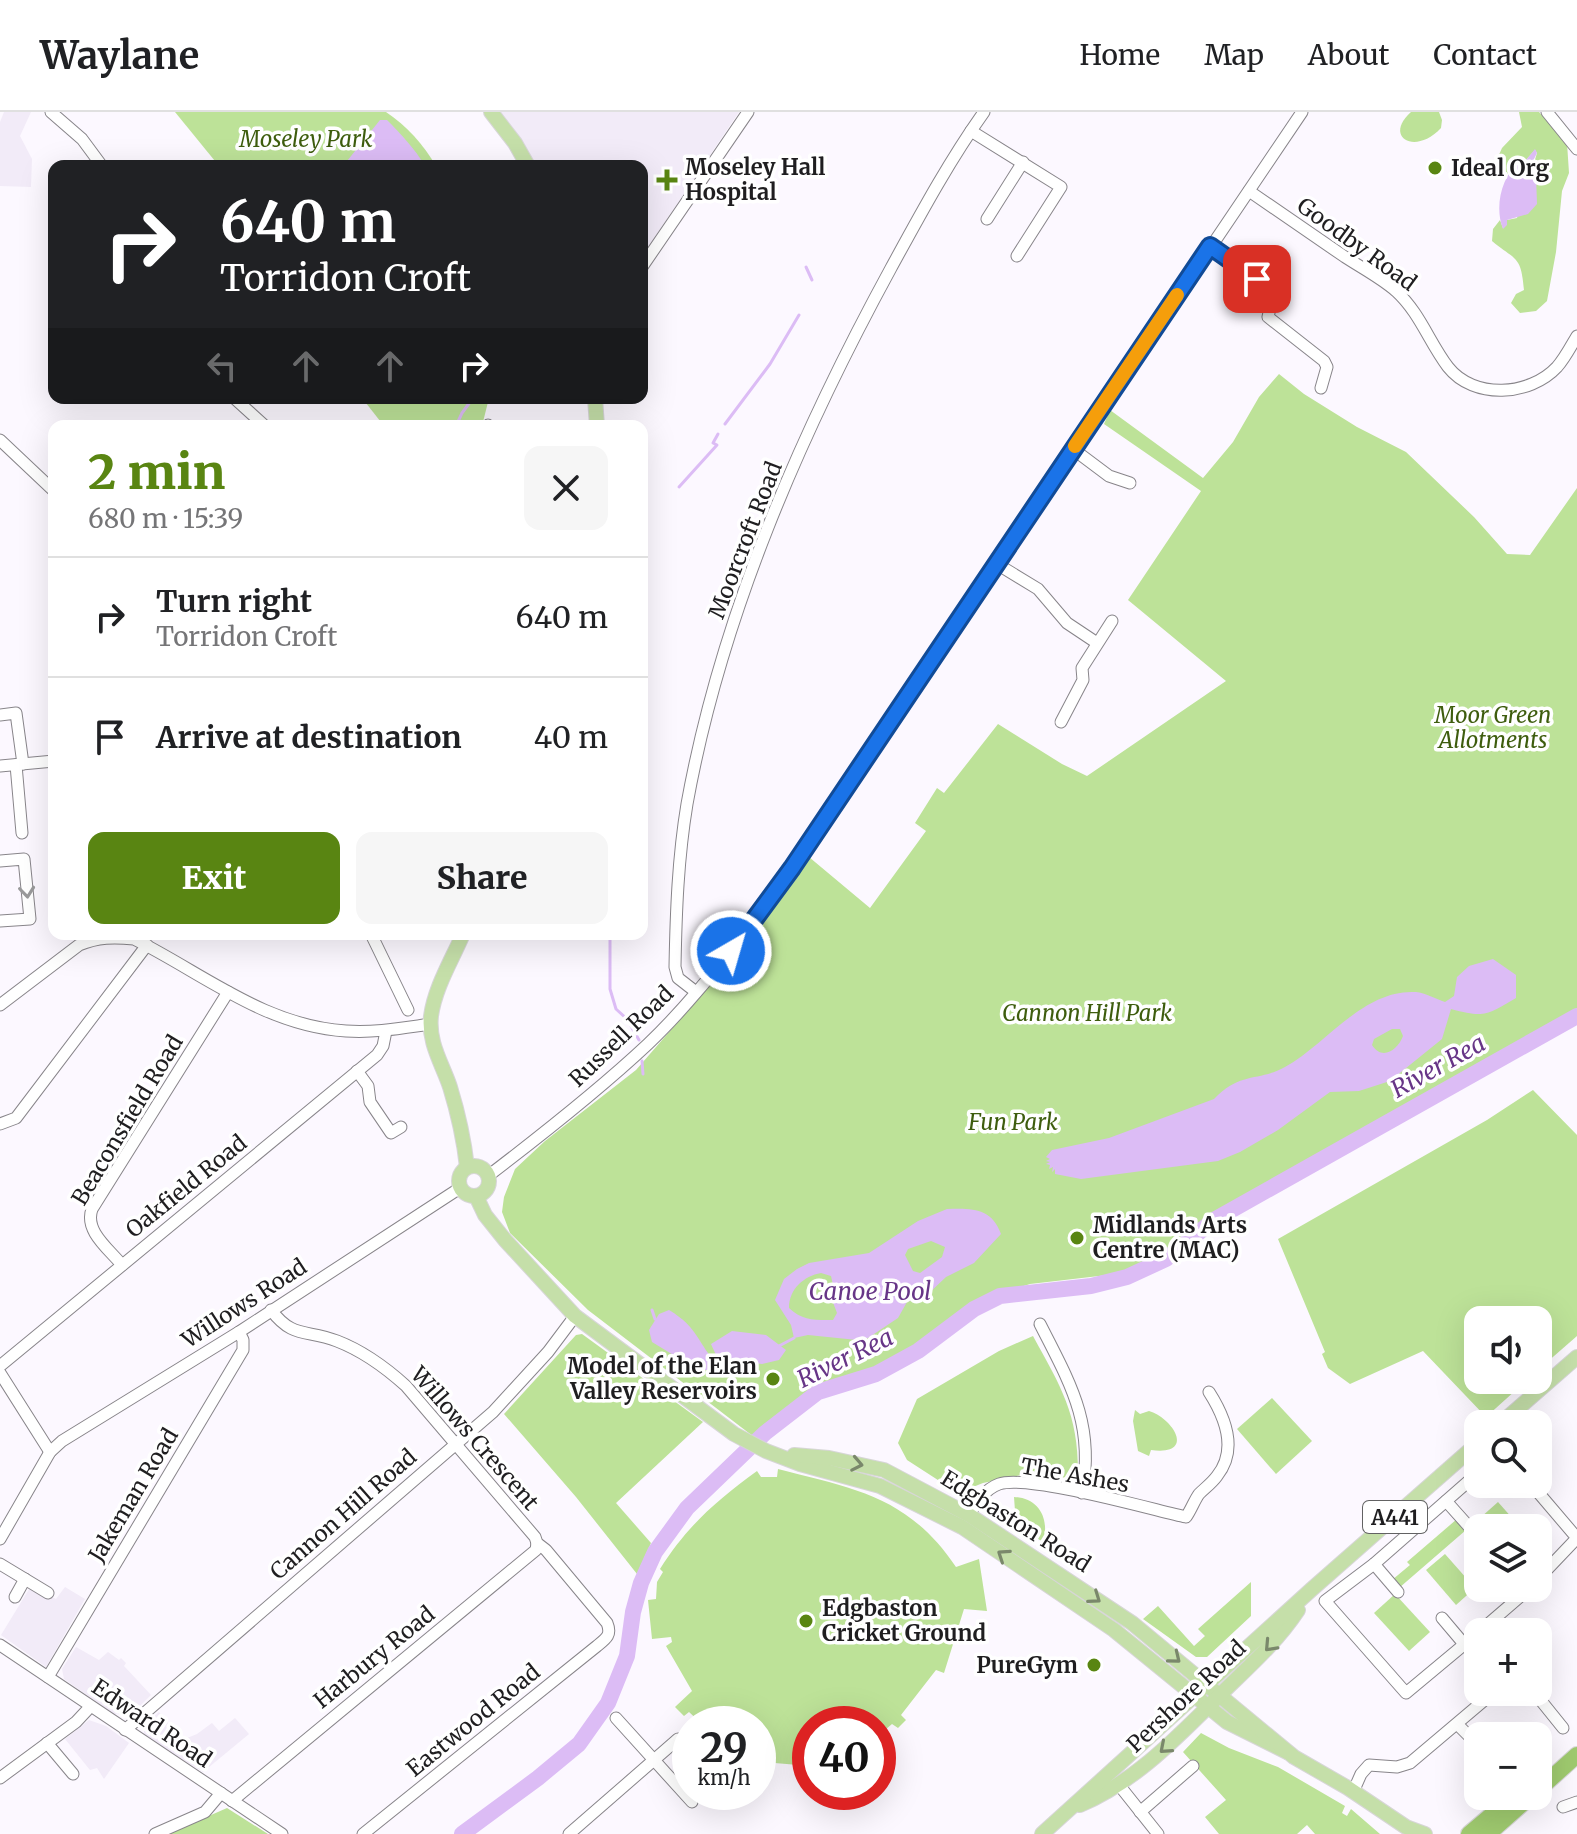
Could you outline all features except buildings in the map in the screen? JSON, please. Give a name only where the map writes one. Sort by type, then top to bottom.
[{"type":"highway","points":[[1552,1767],[1577,1748]]},
{"type":"highway","points":[[1552,1777],[1577,1755]]},
{"type":"highway","points":[[1469,1834],[1497,1810]]},
{"type":"highway","points":[[1488,1834],[1515,1810]]},
{"type":"main road","points":[[491,112],[525,160]]},
{"type":"main road","points":[[460,940],[436,998],[431,1024],[435,1052],[457,1114],[467,1167]]},
{"type":"main road","points":[[478,1166],[488,1176],[485,1191],[476,1196],[469,1196],[460,1188],[460,1175],[467,1167],[478,1166]]},
{"type":"main road","name":"Edgbaston Road","points":[[476,1196],[485,1215],[505,1240],[575,1316],[744,1440],[800,1464],[880,1486],[965,1521],[1039,1579],[1202,1690]]},
{"type":"main road","points":[[1516,1410],[1577,1357]]},
{"type":"main road","name":"Edgbaston Road","points":[[770,1452],[829,1458],[884,1470],[965,1521],[1047,1565],[1132,1623],[1202,1690]]},
{"type":"main road","name":"Pershore Road","points":[[1042,1834],[1464,1455]]},
{"type":"main road","points":[[880,1486],[884,1470]]},
{"type":"main road","points":[[1039,1579],[1047,1565]]},
{"type":"main road","name":"Pershore Road","points":[[1069,1810],[1119,1785],[1209,1707],[1271,1647],[1312,1589]]},
{"type":"main road","points":[[1202,1690],[1220,1695],[1287,1752]]},
{"type":"main road","points":[[1202,1690],[1209,1707],[1227,1722],[1287,1752],[1353,1792],[1408,1831],[1425,1834]]},
{"type":"street","points":[[51,112],[82,139],[98,160]]},
{"type":"street","points":[[648,258],[748,112]]},
{"type":"street","name":"Moorcroft Road","points":[[696,992],[678,978],[675,967],[679,864],[687,804],[705,723],[738,613],[781,496],[830,385],[916,223],[984,112]]},
{"type":"street","name":"Russell Road","points":[[488,1176],[546,1132],[649,1043],[696,992],[764,909],[1302,112]]},
{"type":"street","points":[[1547,112],[1577,149]]},
{"type":"street","points":[[971,131],[1061,187],[1017,256]]},
{"type":"street","points":[[987,219],[1023,162]]},
{"type":"street","name":"Goodby Road","points":[[1249,191],[1395,291],[1425,325],[1447,366],[1470,384],[1500,390],[1520,389],[1539,381],[1558,366],[1577,336]]},
{"type":"street","points":[[1210,246],[1280,295],[1270,308],[1268,317],[1324,361],[1327,367],[1321,388]]},
{"type":"street","points":[[241,404],[258,420]]},
{"type":"street","points":[[0,440],[48,485]]},
{"type":"street","points":[[1073,449],[1109,476],[1130,483]]},
{"type":"street","points":[[997,564],[1038,589],[1067,623],[1097,643]]},
{"type":"street","points":[[1061,722],[1083,680],[1082,668],[1112,621]]},
{"type":"street","points":[[0,715],[16,713],[26,816],[22,833]]},
{"type":"street","points":[[0,766],[48,762]]},
{"type":"street","points":[[0,861],[24,859],[30,919],[0,921]]},
{"type":"street","points":[[0,1005],[79,945],[92,940]]},
{"type":"street","points":[[0,1124],[16,1118],[142,940],[228,992],[274,1016],[297,1023],[344,1031],[386,1031],[431,1024]]},
{"type":"street","points":[[374,940],[408,1010]]},
{"type":"street","name":"Beaconsfield Road","points":[[122,1265],[93,1231],[89,1222],[92,1209],[228,992]]},
{"type":"street","name":"Oakfield Road","points":[[0,1366],[377,1055],[383,1046],[386,1031]]},
{"type":"street","points":[[357,1071],[368,1086],[370,1102],[391,1133],[401,1127]]},
{"type":"street","name":"Willows Road","points":[[50,1452],[62,1441],[239,1332],[460,1188]]},
{"type":"street","name":"Willows Crescent","points":[[271,1310],[288,1329],[337,1341],[381,1365],[406,1386],[607,1623],[610,1630],[608,1637]]},
{"type":"street","name":"Cannon Hill Road","points":[[125,1730],[493,1412],[575,1316]]},
{"type":"street","points":[[1040,1324],[1077,1400],[1086,1439],[1087,1467],[1082,1493]]},
{"type":"street","name":"Jakeman Road","points":[[48,1677],[243,1350],[239,1332]]},
{"type":"street","points":[[0,1373],[50,1452],[0,1539]]},
{"type":"street","name":"The Ashes","points":[[965,1521],[980,1498],[999,1484],[1033,1484],[1186,1517],[1197,1497],[1218,1475],[1228,1458],[1223,1417],[1209,1392]]},
{"type":"street","points":[[1442,1618],[1464,1644],[1406,1693],[1325,1601],[1374,1564],[1464,1485]]},
{"type":"street","points":[[1543,1498],[1577,1538],[1552,1564]]},
{"type":"street","points":[[1446,1501],[1464,1521]]},
{"type":"street","points":[[1387,1523],[1402,1540]]},
{"type":"street","name":"Harbury Road","points":[[232,1801],[536,1550],[537,1543]]},
{"type":"street","points":[[0,1564],[48,1593]]},
{"type":"street","points":[[1374,1564],[1398,1592]]},
{"type":"street","points":[[15,1597],[25,1579]]},
{"type":"street","points":[[1495,1618],[1515,1602]]},
{"type":"street","name":"Eastwood Road","points":[[363,1834],[608,1637]]},
{"type":"street","name":"Edward Road","points":[[0,1645],[282,1834]]},
{"type":"street","points":[[1353,1792],[1369,1765],[1397,1767],[1410,1763],[1479,1706]]},
{"type":"street","points":[[1545,1706],[1563,1728]]},
{"type":"street","points":[[3,1772],[76,1722],[90,1707]]},
{"type":"street","points":[[616,1718],[672,1780]]},
{"type":"street","points":[[1458,1725],[1464,1731]]},
{"type":"street","points":[[47,1743],[73,1774]]},
{"type":"street","points":[[569,1834],[672,1744]]},
{"type":"street","points":[[1140,1812],[1193,1766]]},
{"type":"street","points":[[1119,1785],[1158,1834]]},
{"type":"street","points":[[155,1834],[205,1812],[221,1793]]},
{"type":"street","points":[[1563,1807],[1577,1802]]},
{"type":"shaded area","points":[[4,112],[31,112],[20,136],[32,159],[31,187],[0,186],[0,122]]},
{"type":"shaded area","name":"Moseley Hall Hospital","points":[[499,112],[739,112],[648,247],[648,160],[533,160]]},
{"type":"shaded area","points":[[31,1586],[56,1599],[65,1587],[85,1599],[46,1667],[1,1635]]},
{"type":"shaded area","points":[[76,1647],[99,1660],[108,1652],[119,1660],[121,1658],[126,1663],[124,1666],[151,1695],[131,1715],[114,1714],[64,1679],[62,1669]]},
{"type":"shaded area","points":[[159,1712],[182,1740],[212,1723],[219,1731],[235,1718],[249,1734],[203,1772],[143,1736],[146,1723]]},
{"type":"shaded area","points":[[89,1720],[106,1726],[129,1743],[104,1779],[97,1768],[90,1770],[65,1739]]},
{"type":"green space","name":"Moseley Park","points":[[175,112],[386,112],[414,136],[432,160],[214,160]]},
{"type":"green space","points":[[1411,112],[1439,112],[1441,128],[1421,141],[1406,140],[1400,129]]},
{"type":"green space","points":[[1519,112],[1539,112],[1567,143],[1569,173],[1562,191],[1547,301],[1536,311],[1520,313],[1511,303],[1516,294],[1524,290],[1519,264],[1492,241],[1493,229],[1500,220],[1503,228],[1507,220],[1517,218],[1537,153],[1535,150],[1526,160],[1519,161],[1507,174],[1498,157],[1502,148],[1522,127]]},
{"type":"green space","name":"Cannon Hill Park","points":[[1279,374],[1304,394],[1357,427],[1406,452],[1474,517],[1507,554],[1530,555],[1577,488],[1577,1008],[1210,1216],[1160,1256],[1125,1273],[1030,1284],[989,1297],[876,1369],[815,1389],[754,1437],[588,1310],[510,1233],[502,1212],[504,1197],[515,1169],[545,1141],[636,1070],[730,962],[809,857],[870,908],[926,831],[915,823],[937,788],[944,793],[998,724],[1087,776],[1226,681],[1128,600],[1201,491],[1104,424],[1110,410],[1203,478],[1233,442],[1259,397]]},
{"type":"green space","points":[[367,404],[488,404],[484,420],[379,420]]},
{"type":"green space","points":[[1533,1090],[1577,1135],[1577,1336],[1552,1358],[1552,1306],[1464,1306],[1464,1394],[1423,1351],[1350,1384],[1328,1368],[1322,1354],[1325,1352],[1278,1239],[1487,1120]]},
{"type":"green space","points":[[582,1334],[703,1422],[616,1503],[651,1543],[637,1574],[504,1414],[576,1335]]},
{"type":"green space","points":[[1033,1336],[1067,1403],[1078,1456],[1078,1478],[1067,1485],[1021,1475],[983,1483],[958,1493],[907,1460],[898,1443],[917,1399],[999,1351]]},
{"type":"green space","points":[[1464,1394],[1511,1394],[1494,1410],[1479,1410]]},
{"type":"green space","points":[[1272,1398],[1312,1441],[1276,1474],[1237,1429]]},
{"type":"green space","points":[[1135,1410],[1140,1414],[1149,1411],[1166,1421],[1176,1435],[1177,1442],[1173,1447],[1151,1450],[1149,1456],[1138,1451],[1133,1421]]},
{"type":"green space","name":"Edgbaston Cricket Ground","points":[[778,1469],[856,1490],[899,1510],[919,1525],[956,1567],[979,1559],[987,1611],[964,1609],[944,1673],[936,1670],[901,1715],[906,1720],[898,1728],[896,1706],[792,1706],[792,1764],[776,1763],[776,1706],[676,1706],[692,1691],[666,1646],[672,1642],[671,1637],[652,1639],[648,1600],[656,1599],[657,1582],[663,1572],[660,1569],[703,1515],[757,1471],[761,1477],[777,1477]]},
{"type":"green space","points":[[1014,1497],[1030,1501],[1040,1511],[1045,1525],[1043,1542],[1011,1522],[1015,1511]]},
{"type":"green space","points":[[1498,1502],[1509,1514],[1484,1514]]},
{"type":"green space","points":[[1457,1519],[1464,1528],[1464,1532],[1399,1588],[1392,1580],[1410,1565],[1407,1562]]},
{"type":"green space","points":[[1445,1554],[1464,1576],[1464,1598],[1456,1605],[1426,1570]]},
{"type":"green space","points":[[1251,1582],[1251,1616],[1207,1657],[1196,1657],[1143,1619],[1158,1606],[1194,1646],[1205,1636],[1198,1629]]},
{"type":"green space","points":[[1395,1594],[1430,1632],[1409,1651],[1374,1613]]},
{"type":"green space","points":[[1201,1733],[1229,1748],[1278,1767],[1345,1806],[1342,1813],[1347,1816],[1351,1809],[1380,1834],[1315,1834],[1307,1825],[1297,1834],[1219,1834],[1205,1817],[1226,1800],[1183,1752]]},
{"type":"green space","points":[[227,1808],[268,1834],[168,1834]]},
{"type":"water","points":[[380,120],[387,120],[421,160],[348,160]]},
{"type":"water","points":[[1535,149],[1537,153],[1530,167],[1536,175],[1537,204],[1528,214],[1507,220],[1503,229],[1499,211],[1504,183],[1519,161],[1526,160]]},
{"type":"water","points":[[1493,959],[1516,975],[1516,998],[1485,1013],[1451,1009],[1442,1039],[1390,1081],[1359,1091],[1330,1092],[1278,1130],[1240,1152],[1218,1161],[1081,1179],[1055,1174],[1055,1169],[1052,1172],[1053,1167],[1049,1169],[1050,1165],[1046,1164],[1050,1162],[1046,1161],[1050,1159],[1046,1157],[1052,1150],[1109,1138],[1214,1099],[1233,1084],[1275,1072],[1301,1057],[1362,1008],[1379,999],[1397,993],[1416,992],[1445,1002],[1454,996],[1457,977],[1469,966]],"holes":[[[1392,1029],[1400,1029],[1403,1036],[1401,1041],[1389,1052],[1380,1052],[1372,1045],[1374,1039]]]},
{"type":"water","name":"Canoe Pool","points":[[947,1209],[980,1211],[992,1219],[1001,1234],[974,1263],[946,1277],[927,1295],[907,1302],[898,1318],[868,1338],[857,1340],[808,1335],[794,1338],[791,1325],[775,1300],[784,1279],[809,1263],[869,1253],[918,1221]],"holes":[[[931,1241],[945,1247],[942,1257],[920,1273],[913,1271],[905,1255],[908,1249]],[[821,1273],[831,1276],[831,1297],[837,1313],[833,1320],[804,1318],[789,1308],[799,1284]]]},
{"type":"water","points":[[669,1310],[692,1330],[718,1365],[708,1370],[698,1370],[652,1342],[649,1330],[659,1314]]},
{"type":"water","points":[[732,1331],[766,1335],[786,1350],[779,1360],[762,1364],[733,1364],[716,1355],[711,1344]]},
{"type":"waterway","points":[[806,267],[812,280]]},
{"type":"waterway","points":[[725,424],[770,364],[799,315]]},
{"type":"waterway","points":[[459,420],[469,404]]},
{"type":"waterway","points":[[679,487],[717,445],[713,443],[718,434]]},
{"type":"waterway","points":[[610,940],[610,989],[616,1009],[627,1019],[639,1040]]},
{"type":"waterway","name":"River Rea","points":[[462,1834],[579,1744],[608,1703],[627,1656],[633,1612],[641,1583],[655,1552],[687,1508],[765,1433],[818,1392],[876,1374],[918,1351],[974,1309],[1000,1296],[1091,1286],[1127,1277],[1166,1259],[1214,1220],[1577,1016]]},
{"type":"waterway","points":[[642,1061],[643,1074]]},
{"type":"waterway","points":[[652,1310],[655,1319]]},
{"type":"waterway","points":[[779,1346],[794,1338]]},
{"type":"waterway","points":[[718,1365],[722,1360]]},
{"type":"slow traffic","points":[[1075,446],[1177,295]]},
{"type":"place","name":"Ideal Org","points":[[1435,168]]},
{"type":"place","name":"Moseley Hall Hospital","points":[[667,180]]},
{"type":"place","name":"Midlands Arts Centre (MAC)","points":[[1077,1238]]},
{"type":"place","name":"Model of the Elan Valley Reservoirs","points":[[773,1379]]},
{"type":"place","name":"Edgbaston Cricket Ground","points":[[806,1621]]},
{"type":"place","name":"PureGym","points":[[1094,1665]]},
{"type":"route","points":[[731,951],[792,868],[1210,246],[1257,279]]},
{"type":"park label","name":"Moor Green Allotments","points":[[1493,728]]},
{"type":"park label","name":"Fun Park","points":[[1013,1122]]}]
